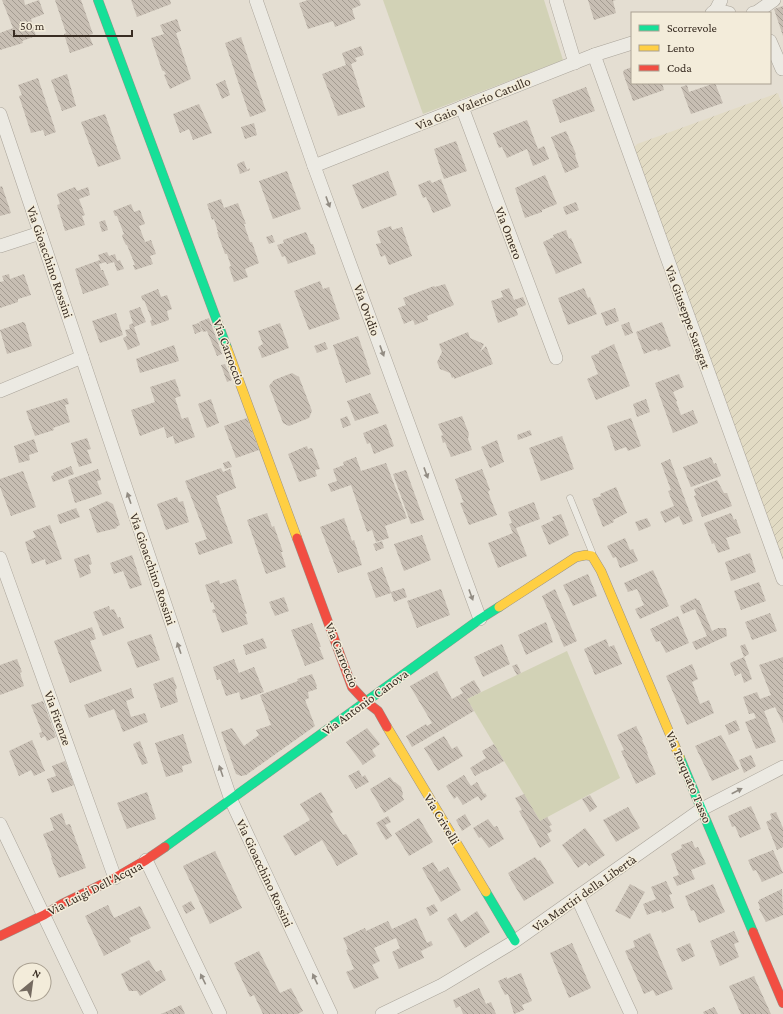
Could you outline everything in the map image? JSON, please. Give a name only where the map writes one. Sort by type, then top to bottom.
[{"type":"street","name":"Via Carroccio","points":[[98,0],[352,687],[365,701]]},
{"type":"street","name":"Via Ovidio","points":[[256,0],[314,166],[480,619]]},
{"type":"street","points":[[556,0],[575,62]]},
{"type":"street","points":[[757,12],[774,0]]},
{"type":"street","points":[[717,8],[727,12]]},
{"type":"street","name":"Via Gaio Valerio Catullo","points":[[314,166],[575,62],[631,42]]},
{"type":"street","points":[[771,43],[782,69]]},
{"type":"street","name":"Via Giuseppe Saragat","points":[[594,55],[783,579]]},
{"type":"street","name":"Via Omero","points":[[462,107],[556,358]]},
{"type":"street","name":"Via Gioacchino Rossini","points":[[0,114],[231,800],[331,1014]]},
{"type":"street","points":[[0,246],[40,233]]},
{"type":"street","points":[[0,391],[82,357]]},
{"type":"street","name":"Via Antonio Canova","points":[[146,860],[480,619],[576,557],[584,554],[592,556]]},
{"type":"street","name":"Via Torquato Tasso","points":[[592,556],[702,809],[783,1003]]},
{"type":"street","name":"Via Firenze","points":[[0,558],[115,878]]},
{"type":"street","name":"Via Crivelli","points":[[365,701],[378,711],[514,941]]},
{"type":"street","name":"Via Martiri della Libertà","points":[[382,1014],[442,985],[514,941],[702,809],[783,767]]},
{"type":"street","points":[[0,824],[91,1014]]},
{"type":"street","name":"Via Luigi Dell'Acqua","points":[[0,936],[44,915],[146,860],[220,1014]]},
{"type":"street","points":[[577,897],[631,1014]]},
{"type":"lane","points":[[570,498],[592,556]]},
{"type":"shaded area","points":[[778,93],[783,108],[783,562],[632,150],[637,144]]},
{"type":"green space","points":[[383,0],[544,0],[563,60],[423,114]]},
{"type":"green space","points":[[567,651],[620,778],[540,821],[467,699]]},
{"type":"building","points":[[2,0],[24,0],[25,5],[39,0],[44,14],[31,19],[36,36],[22,41],[23,43],[0,50],[0,33],[13,28]]},
{"type":"building","points":[[55,0],[81,0],[93,34],[89,35],[93,45],[70,53],[64,34],[66,33]]},
{"type":"building","points":[[131,0],[170,0],[171,4],[137,17]]},
{"type":"building","points":[[308,0],[359,0],[361,5],[352,9],[355,19],[335,27],[333,21],[308,29],[299,3]]},
{"type":"building","points":[[588,0],[616,0],[613,1],[616,13],[594,20]]},
{"type":"building","points":[[783,6],[783,36],[774,9]]},
{"type":"building","points":[[177,19],[181,31],[176,33],[191,79],[170,89],[164,75],[166,74],[162,70],[151,38],[164,34],[160,25]]},
{"type":"building","points":[[241,37],[266,111],[250,117],[225,43]]},
{"type":"building","points":[[361,46],[364,55],[355,58],[357,61],[351,64],[365,107],[338,116],[322,74],[346,65],[342,53]]},
{"type":"building","points":[[631,67],[631,84],[662,84],[664,90],[633,101],[623,73],[624,70]]},
{"type":"building","points":[[67,74],[76,106],[62,111],[51,80]]},
{"type":"building","points":[[38,78],[56,132],[45,136],[43,130],[31,133],[19,96],[22,95],[18,85]]},
{"type":"building","points":[[225,80],[230,95],[222,99],[216,84]]},
{"type":"building","points":[[715,84],[723,103],[691,114],[681,87],[687,85],[689,92]]},
{"type":"building","points":[[586,87],[595,111],[560,123],[552,100]]},
{"type":"building","points":[[199,104],[212,133],[193,140],[189,129],[180,133],[173,114]]},
{"type":"building","points":[[105,114],[121,159],[98,167],[81,122]]},
{"type":"building","points":[[527,120],[538,149],[544,146],[549,159],[533,166],[527,149],[507,158],[502,147],[499,148],[493,133]]},
{"type":"building","points":[[254,123],[257,135],[245,139],[241,127]]},
{"type":"building","points":[[566,131],[576,154],[579,167],[565,173],[551,137]]},
{"type":"building","points":[[456,141],[467,171],[444,179],[434,149]]},
{"type":"building","points":[[244,161],[247,170],[250,168],[250,170],[240,174],[237,164]]},
{"type":"building","points":[[287,171],[301,209],[273,219],[259,181]]},
{"type":"building","points":[[388,171],[397,195],[362,209],[352,185]]},
{"type":"building","points":[[545,175],[557,204],[542,210],[542,212],[525,218],[515,188]]},
{"type":"building","points":[[441,179],[451,206],[433,213],[426,197],[423,198],[418,185],[430,180],[432,183]]},
{"type":"building","points":[[2,186],[11,213],[0,216],[0,187]]},
{"type":"building","points":[[75,187],[77,191],[88,187],[90,195],[79,199],[85,215],[82,216],[85,225],[65,231],[57,205],[60,204],[57,194]]},
{"type":"building","points":[[221,199],[224,208],[238,203],[246,224],[244,224],[250,242],[252,242],[259,263],[245,269],[248,277],[234,282],[229,267],[231,266],[227,254],[225,254],[214,219],[212,220],[207,204]]},
{"type":"building","points":[[576,202],[579,210],[566,215],[563,207]]},
{"type":"building","points":[[131,204],[134,212],[140,210],[145,224],[139,226],[145,242],[151,240],[156,254],[150,256],[153,264],[135,270],[133,265],[135,265],[123,239],[122,235],[124,234],[117,216],[115,216],[113,211]]},
{"type":"building","points":[[105,220],[108,230],[102,232],[99,222]]},
{"type":"building","points":[[391,226],[392,230],[402,227],[412,256],[389,265],[385,255],[381,257],[376,244],[381,243],[377,231]]},
{"type":"building","points":[[566,230],[569,239],[571,238],[582,263],[556,274],[543,242],[554,237],[553,235]]},
{"type":"building","points":[[306,232],[311,244],[313,244],[316,254],[288,264],[285,256],[282,257],[277,245],[284,243],[283,240]]},
{"type":"building","points":[[272,235],[275,242],[269,244],[266,237]]},
{"type":"building","points":[[107,252],[109,256],[115,254],[117,261],[120,260],[124,269],[117,271],[114,262],[99,264],[109,285],[83,294],[75,269],[100,260],[98,255]]},
{"type":"building","points":[[9,274],[10,279],[24,274],[31,295],[18,299],[18,302],[0,308],[0,282],[4,281],[2,276]]},
{"type":"building","points":[[320,281],[323,289],[329,287],[340,319],[309,330],[294,291]]},
{"type":"building","points":[[445,284],[454,305],[427,316],[428,320],[415,325],[413,320],[404,324],[398,308],[406,305],[403,298],[434,286]]},
{"type":"building","points":[[509,288],[514,300],[523,297],[526,305],[516,309],[518,315],[498,323],[491,301],[503,297],[501,291]]},
{"type":"building","points":[[584,288],[588,298],[590,297],[597,314],[568,325],[558,298]]},
{"type":"building","points":[[158,289],[161,297],[167,295],[172,309],[167,311],[169,320],[152,326],[150,321],[152,320],[141,296]]},
{"type":"building","points":[[140,307],[146,322],[134,327],[140,345],[128,350],[123,338],[127,336],[125,330],[130,329],[129,325],[133,323],[129,311]]},
{"type":"building","points":[[615,308],[619,321],[606,326],[601,313]]},
{"type":"building","points":[[116,313],[123,335],[100,343],[92,321]]},
{"type":"building","points":[[209,318],[222,354],[217,356],[207,331],[203,332],[199,322]]},
{"type":"building","points":[[23,322],[25,323],[32,346],[7,354],[0,330]]},
{"type":"building","points":[[629,322],[633,333],[625,336],[621,325]]},
{"type":"building","points":[[662,322],[671,346],[644,354],[636,332]]},
{"type":"building","points":[[199,323],[202,331],[195,334],[192,325]]},
{"type":"building","points":[[280,323],[289,348],[262,358],[258,347],[263,344],[258,331]]},
{"type":"building","points":[[468,332],[470,338],[484,344],[480,352],[486,346],[493,364],[454,379],[450,373],[440,369],[437,362],[442,352],[439,344]]},
{"type":"building","points":[[358,336],[371,374],[346,383],[333,345]]},
{"type":"building","points":[[325,342],[328,349],[317,353],[314,346]]},
{"type":"building","points":[[614,344],[630,386],[596,400],[587,379],[598,374],[591,356]]},
{"type":"building","points":[[174,345],[179,361],[140,373],[136,359]]},
{"type":"building","points":[[225,364],[232,380],[227,382],[221,365]]},
{"type":"building","points":[[292,373],[299,377],[312,411],[309,418],[289,426],[283,423],[269,386],[274,380]]},
{"type":"building","points":[[679,374],[684,387],[673,392],[681,415],[693,410],[698,423],[673,433],[655,383]]},
{"type":"building","points":[[175,379],[181,396],[175,398],[181,417],[182,419],[188,417],[195,437],[175,444],[173,436],[167,438],[164,427],[140,436],[131,410],[155,402],[150,387]]},
{"type":"building","points":[[370,393],[379,413],[355,421],[347,401]]},
{"type":"building","points":[[67,398],[69,404],[65,405],[70,422],[53,428],[54,430],[35,436],[26,411]]},
{"type":"building","points":[[211,399],[219,423],[207,428],[198,404]]},
{"type":"building","points":[[646,399],[650,412],[637,417],[633,404]]},
{"type":"building","points":[[347,416],[351,425],[343,428],[340,419]]},
{"type":"building","points":[[462,416],[469,434],[468,439],[472,450],[451,457],[445,442],[443,443],[441,436],[443,435],[438,424]]},
{"type":"building","points":[[247,418],[259,450],[236,458],[224,426]]},
{"type":"building","points":[[631,418],[641,446],[628,451],[626,447],[615,451],[607,426]]},
{"type":"building","points":[[386,424],[394,446],[374,454],[370,443],[367,444],[363,433]]},
{"type":"building","points":[[530,430],[532,435],[518,440],[517,435]]},
{"type":"building","points":[[562,436],[574,469],[541,481],[529,448]]},
{"type":"building","points":[[87,438],[91,449],[87,450],[92,463],[79,467],[71,443]]},
{"type":"building","points":[[34,439],[38,452],[29,455],[30,460],[19,463],[14,446]]},
{"type":"building","points":[[497,440],[504,462],[490,468],[481,447]]},
{"type":"building","points":[[307,446],[308,449],[312,448],[320,469],[315,470],[317,476],[299,482],[288,454]]},
{"type":"building","points":[[356,457],[361,471],[386,463],[407,518],[385,526],[389,538],[376,542],[372,530],[367,532],[351,485],[331,492],[328,484],[337,481],[333,469],[344,465],[343,462]]},
{"type":"building","points":[[711,457],[714,464],[716,463],[721,476],[691,487],[683,467]]},
{"type":"building","points":[[670,459],[693,521],[683,525],[679,516],[665,523],[660,512],[674,506],[668,491],[671,490],[661,463]]},
{"type":"building","points":[[229,461],[232,467],[225,469],[223,463]]},
{"type":"building","points":[[71,466],[74,474],[53,482],[51,476],[54,475],[53,473]]},
{"type":"building","points":[[221,468],[223,472],[230,469],[236,488],[216,496],[233,543],[199,555],[195,543],[207,539],[185,481]]},
{"type":"building","points":[[98,469],[101,480],[97,481],[102,494],[75,503],[68,480]]},
{"type":"building","points":[[482,469],[490,490],[488,492],[497,515],[469,525],[460,503],[464,502],[455,479]]},
{"type":"building","points":[[406,470],[424,520],[411,524],[393,474]]},
{"type":"building","points":[[23,471],[36,507],[11,516],[0,487],[0,479]]},
{"type":"building","points":[[717,480],[724,493],[727,493],[732,506],[702,517],[694,496],[696,495],[694,489]]},
{"type":"building","points":[[616,487],[627,513],[613,520],[614,522],[603,527],[592,499],[601,496],[600,494]]},
{"type":"building","points":[[177,497],[179,502],[183,501],[189,522],[166,530],[157,504]]},
{"type":"building","points":[[107,501],[113,504],[120,525],[116,527],[117,528],[97,533],[89,509]]},
{"type":"building","points":[[534,502],[540,519],[516,528],[527,556],[498,568],[488,543],[513,533],[509,524],[512,523],[508,512]]},
{"type":"building","points":[[76,508],[80,517],[60,524],[57,515]]},
{"type":"building","points":[[267,513],[272,527],[274,526],[283,552],[281,552],[286,567],[266,574],[247,520]]},
{"type":"building","points":[[731,513],[734,520],[736,519],[741,533],[726,538],[730,549],[718,553],[714,543],[712,544],[704,523]]},
{"type":"building","points":[[561,514],[569,535],[549,545],[541,526],[554,520],[552,517]]},
{"type":"building","points":[[344,518],[352,541],[354,540],[362,565],[338,573],[320,527]]},
{"type":"building","points":[[647,518],[651,526],[639,531],[635,522]]},
{"type":"building","points":[[50,525],[62,559],[46,565],[45,559],[32,564],[25,542],[36,537],[33,531]]},
{"type":"building","points":[[422,535],[431,560],[404,571],[394,544]]},
{"type":"building","points":[[625,538],[630,550],[633,549],[638,561],[620,568],[616,557],[613,558],[607,546]]},
{"type":"building","points":[[382,541],[384,548],[376,551],[373,544]]},
{"type":"building","points":[[750,553],[756,572],[731,581],[725,562]]},
{"type":"building","points":[[89,554],[92,564],[89,565],[91,573],[80,578],[74,559]]},
{"type":"building","points":[[132,555],[142,585],[130,589],[123,571],[114,574],[110,563]]},
{"type":"building","points":[[382,567],[391,592],[404,588],[407,597],[394,602],[391,593],[376,598],[367,573]]},
{"type":"building","points":[[653,570],[669,606],[640,619],[635,609],[644,605],[637,589],[628,592],[624,583]]},
{"type":"building","points":[[588,574],[597,596],[573,606],[563,585]]},
{"type":"building","points":[[236,579],[247,614],[245,614],[248,624],[222,633],[215,613],[213,613],[212,610],[215,609],[213,602],[211,603],[205,585],[219,580],[220,584]]},
{"type":"building","points":[[759,582],[766,601],[741,610],[734,591]]},
{"type":"building","points":[[441,589],[450,615],[417,628],[407,601]]},
{"type":"building","points":[[555,589],[577,641],[564,647],[542,596]]},
{"type":"building","points":[[284,597],[289,611],[275,616],[269,602]]},
{"type":"building","points":[[696,598],[699,600],[712,631],[718,628],[726,628],[727,636],[696,650],[692,642],[707,636],[695,609],[683,614],[680,606]]},
{"type":"building","points":[[109,606],[110,610],[114,609],[118,618],[120,617],[124,628],[103,636],[93,612]]},
{"type":"building","points":[[770,613],[777,631],[752,640],[745,622]]},
{"type":"building","points":[[678,616],[689,643],[666,653],[660,641],[656,642],[650,629]]},
{"type":"building","points":[[546,622],[553,642],[526,655],[518,635]]},
{"type":"building","points":[[312,623],[324,659],[305,666],[291,630]]},
{"type":"building","points":[[92,627],[96,639],[90,641],[102,671],[70,683],[54,641]]},
{"type":"building","points":[[151,634],[160,660],[137,668],[127,642]]},
{"type":"building","points":[[263,638],[267,648],[246,655],[243,645]]},
{"type":"building","points":[[606,639],[609,647],[614,645],[622,664],[595,675],[584,649]]},
{"type":"building","points":[[502,644],[510,664],[483,677],[474,657]]},
{"type":"building","points":[[745,644],[749,654],[744,657],[740,646]]},
{"type":"building","points":[[744,657],[752,679],[744,683],[741,673],[735,676],[730,663]]},
{"type":"building","points":[[783,657],[783,723],[775,707],[764,711],[776,742],[756,749],[745,722],[756,718],[754,713],[749,714],[743,697],[757,692],[760,699],[771,695],[759,665]]},
{"type":"building","points":[[17,659],[22,672],[20,673],[24,686],[0,695],[0,665]]},
{"type":"building","points":[[234,659],[239,673],[254,667],[264,692],[241,700],[239,692],[226,696],[220,679],[217,680],[213,667]]},
{"type":"building","points":[[517,664],[521,673],[517,675],[512,666]]},
{"type":"building","points":[[692,664],[698,679],[692,682],[700,704],[709,700],[714,713],[687,725],[666,676]]},
{"type":"building","points":[[437,671],[452,699],[463,693],[460,688],[474,680],[481,692],[467,699],[474,711],[412,747],[406,736],[426,724],[427,726],[432,723],[410,686]]},
{"type":"building","points":[[312,674],[317,689],[308,692],[309,698],[305,700],[315,726],[246,775],[241,776],[236,774],[221,732],[232,728],[244,746],[259,735],[256,730],[271,725],[260,695],[298,681],[297,679]]},
{"type":"building","points":[[173,677],[177,688],[175,690],[178,702],[161,708],[153,684]]},
{"type":"building","points":[[131,688],[134,698],[126,701],[131,717],[145,713],[148,722],[123,732],[114,709],[89,718],[84,705]]},
{"type":"building","points":[[43,701],[56,737],[47,741],[45,736],[41,738],[39,733],[42,732],[31,705]]},
{"type":"building","points":[[736,720],[740,730],[729,735],[725,725]]},
{"type":"building","points":[[636,726],[656,774],[636,784],[621,751],[624,750],[617,735]]},
{"type":"building","points":[[367,728],[380,744],[372,750],[376,756],[363,765],[346,742]]},
{"type":"building","points":[[183,734],[192,763],[182,766],[183,772],[166,777],[155,743]]},
{"type":"building","points":[[721,735],[739,769],[712,781],[695,746]]},
{"type":"building","points":[[444,736],[452,749],[457,746],[463,756],[438,771],[424,748]]},
{"type":"building","points":[[32,740],[45,771],[34,776],[31,770],[19,776],[9,751]]},
{"type":"building","points":[[140,741],[148,763],[142,765],[133,744]]},
{"type":"building","points":[[494,744],[504,761],[475,776],[470,768],[486,758],[482,751]]},
{"type":"building","points":[[751,755],[756,766],[744,773],[739,760]]},
{"type":"building","points":[[65,761],[74,785],[52,793],[47,779],[56,776],[52,766]]},
{"type":"building","points":[[359,770],[362,777],[365,775],[369,782],[356,789],[348,776]]},
{"type":"building","points":[[464,775],[471,786],[477,782],[484,794],[485,793],[487,796],[481,801],[478,796],[463,805],[457,796],[454,799],[446,786]]},
{"type":"building","points":[[390,777],[401,787],[404,800],[384,813],[370,789]]},
{"type":"building","points":[[147,792],[156,819],[127,829],[117,803]]},
{"type":"building","points":[[321,792],[333,812],[330,814],[343,835],[346,834],[358,854],[337,866],[322,840],[295,856],[283,836],[310,820],[300,804]]},
{"type":"building","points":[[524,794],[540,821],[547,817],[552,825],[549,826],[552,831],[547,834],[551,841],[540,848],[519,811],[522,810],[515,798]]},
{"type":"building","points":[[590,795],[597,807],[590,812],[582,799]]},
{"type":"building","points":[[751,806],[761,829],[740,838],[735,826],[732,827],[728,816]]},
{"type":"building","points":[[628,807],[640,828],[616,842],[603,820]]},
{"type":"building","points":[[776,812],[783,828],[783,847],[777,850],[766,822],[772,819],[770,814]]},
{"type":"building","points":[[62,813],[66,825],[70,824],[86,868],[59,878],[43,834],[54,830],[50,818]]},
{"type":"building","points":[[465,814],[471,825],[462,831],[456,820]]},
{"type":"building","points":[[388,816],[391,822],[385,825],[392,836],[386,840],[376,823]]},
{"type":"building","points":[[419,818],[433,842],[409,856],[395,833]]},
{"type":"building","points":[[488,819],[494,827],[497,826],[504,839],[489,848],[481,837],[479,838],[473,828]]},
{"type":"building","points":[[585,828],[605,855],[589,866],[586,862],[578,868],[562,845]]},
{"type":"building","points":[[692,841],[695,848],[698,847],[706,864],[691,870],[695,879],[677,886],[673,877],[679,875],[671,854],[682,848],[681,845]]},
{"type":"building","points":[[773,850],[783,873],[762,882],[756,870],[753,871],[748,860]]},
{"type":"building","points":[[215,851],[242,908],[210,924],[183,866]]},
{"type":"building","points":[[535,857],[538,861],[540,860],[554,883],[524,901],[508,873]]},
{"type":"building","points":[[433,862],[439,872],[448,867],[461,890],[441,902],[422,868]]},
{"type":"building","points":[[666,881],[672,894],[669,895],[674,908],[662,913],[661,910],[647,915],[643,904],[656,899],[651,887]]},
{"type":"building","points":[[630,884],[645,892],[630,919],[615,911]]},
{"type":"building","points":[[713,884],[725,912],[699,923],[694,910],[691,911],[685,896]]},
{"type":"building","points":[[782,889],[783,915],[766,922],[759,909],[758,902],[759,900]]},
{"type":"building","points":[[191,901],[195,909],[186,914],[182,906]]},
{"type":"building","points":[[434,904],[438,911],[430,916],[426,908]]},
{"type":"building","points":[[108,905],[114,918],[140,906],[151,928],[129,938],[131,942],[104,956],[85,916]]},
{"type":"building","points":[[477,911],[490,932],[465,948],[447,919],[456,913],[461,922]]},
{"type":"building","points":[[416,918],[427,943],[431,941],[433,945],[421,951],[424,958],[399,969],[392,952],[400,948],[396,938],[374,948],[380,961],[372,965],[379,978],[354,989],[346,972],[354,969],[343,938],[365,928],[366,931],[388,921],[392,929]]},
{"type":"building","points":[[734,931],[739,942],[734,944],[739,957],[720,966],[710,941]]},
{"type":"building","points":[[650,933],[673,989],[656,996],[653,990],[644,994],[625,951],[635,947],[633,941]]},
{"type":"building","points":[[572,943],[591,988],[569,998],[550,953]]},
{"type":"building","points":[[690,943],[695,956],[682,962],[676,949]]},
{"type":"building","points":[[259,951],[280,993],[291,988],[303,1011],[298,1014],[263,1014],[254,995],[250,997],[234,963]]},
{"type":"building","points":[[149,960],[156,972],[161,970],[166,980],[140,996],[137,991],[129,991],[121,974]]},
{"type":"building","points":[[521,973],[532,1001],[522,1005],[524,1010],[514,1014],[508,994],[505,995],[498,981]]},
{"type":"building","points":[[754,976],[771,1014],[741,1014],[729,986]]},
{"type":"building","points":[[479,988],[486,1004],[491,1002],[496,1014],[463,1014],[460,1006],[456,1008],[453,1000]]},
{"type":"building","points":[[181,1005],[185,1014],[161,1014],[170,1010]]},
{"type":"building","points":[[714,1007],[718,1014],[704,1014],[703,1012]]},
{"type":"traffic: fast","points":[[98,0],[227,348]]},
{"type":"traffic: fast","points":[[165,847],[480,619],[499,607]]},
{"type":"traffic: fast","points":[[680,758],[753,932]]},
{"type":"traffic: fast","points":[[486,892],[515,941]]},
{"type":"traffic: slow","points":[[227,348],[297,538]]},
{"type":"traffic: slow","points":[[499,607],[576,557],[586,555],[592,556],[601,571],[680,758]]},
{"type":"traffic: slow","points":[[387,727],[486,892]]},
{"type":"traffic: jam","points":[[297,538],[352,687],[365,701],[378,711],[387,727]]},
{"type":"traffic: jam","points":[[0,936],[115,878],[165,847]]},
{"type":"traffic: jam","points":[[753,932],[783,1003]]}]
